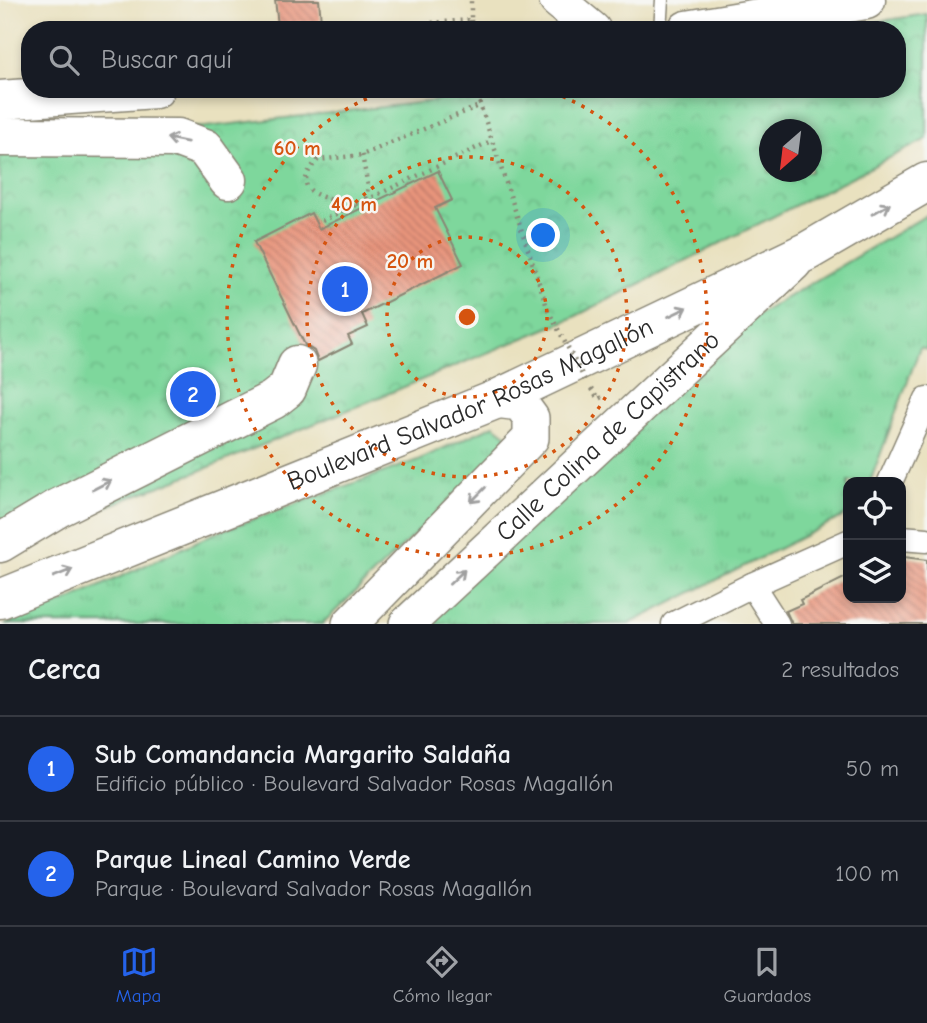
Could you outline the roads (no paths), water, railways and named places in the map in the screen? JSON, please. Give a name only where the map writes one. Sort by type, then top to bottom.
[{"type":"highway","points":[[741,21],[866,0]]},
{"type":"highway","points":[[0,100],[28,98]]},
{"type":"highway","points":[[0,136],[178,138],[205,149],[228,180]]},
{"type":"highway","name":"Boulevard Salvador Rosas Magallón","points":[[0,599],[495,400],[808,251],[927,183]]},
{"type":"highway","points":[[0,543],[58,508],[273,400],[287,389],[297,365]]},
{"type":"main road","points":[[557,0],[582,21]]},
{"type":"main road","name":"Calle Colina de Capistrano","points":[[407,624],[808,251]]},
{"type":"main road","name":"Calle Colina de Capistrano","points":[[350,624],[519,454],[531,438],[531,418],[520,403],[495,400]]},
{"type":"main road","points":[[519,454],[555,485]]},
{"type":"street","points":[[892,477],[927,398]]},
{"type":"street","points":[[906,538],[927,540]]},
{"type":"street","points":[[674,624],[843,544]]},
{"type":"street","points":[[752,585],[777,624]]},
{"type":"lane","points":[[661,21],[662,0]]},
{"type":"place","name":"Sub Comandancia Margarito Saldaña","points":[[345,289]]},
{"type":"place","name":"Parque Lineal Camino Verde","points":[[193,394]]}]
